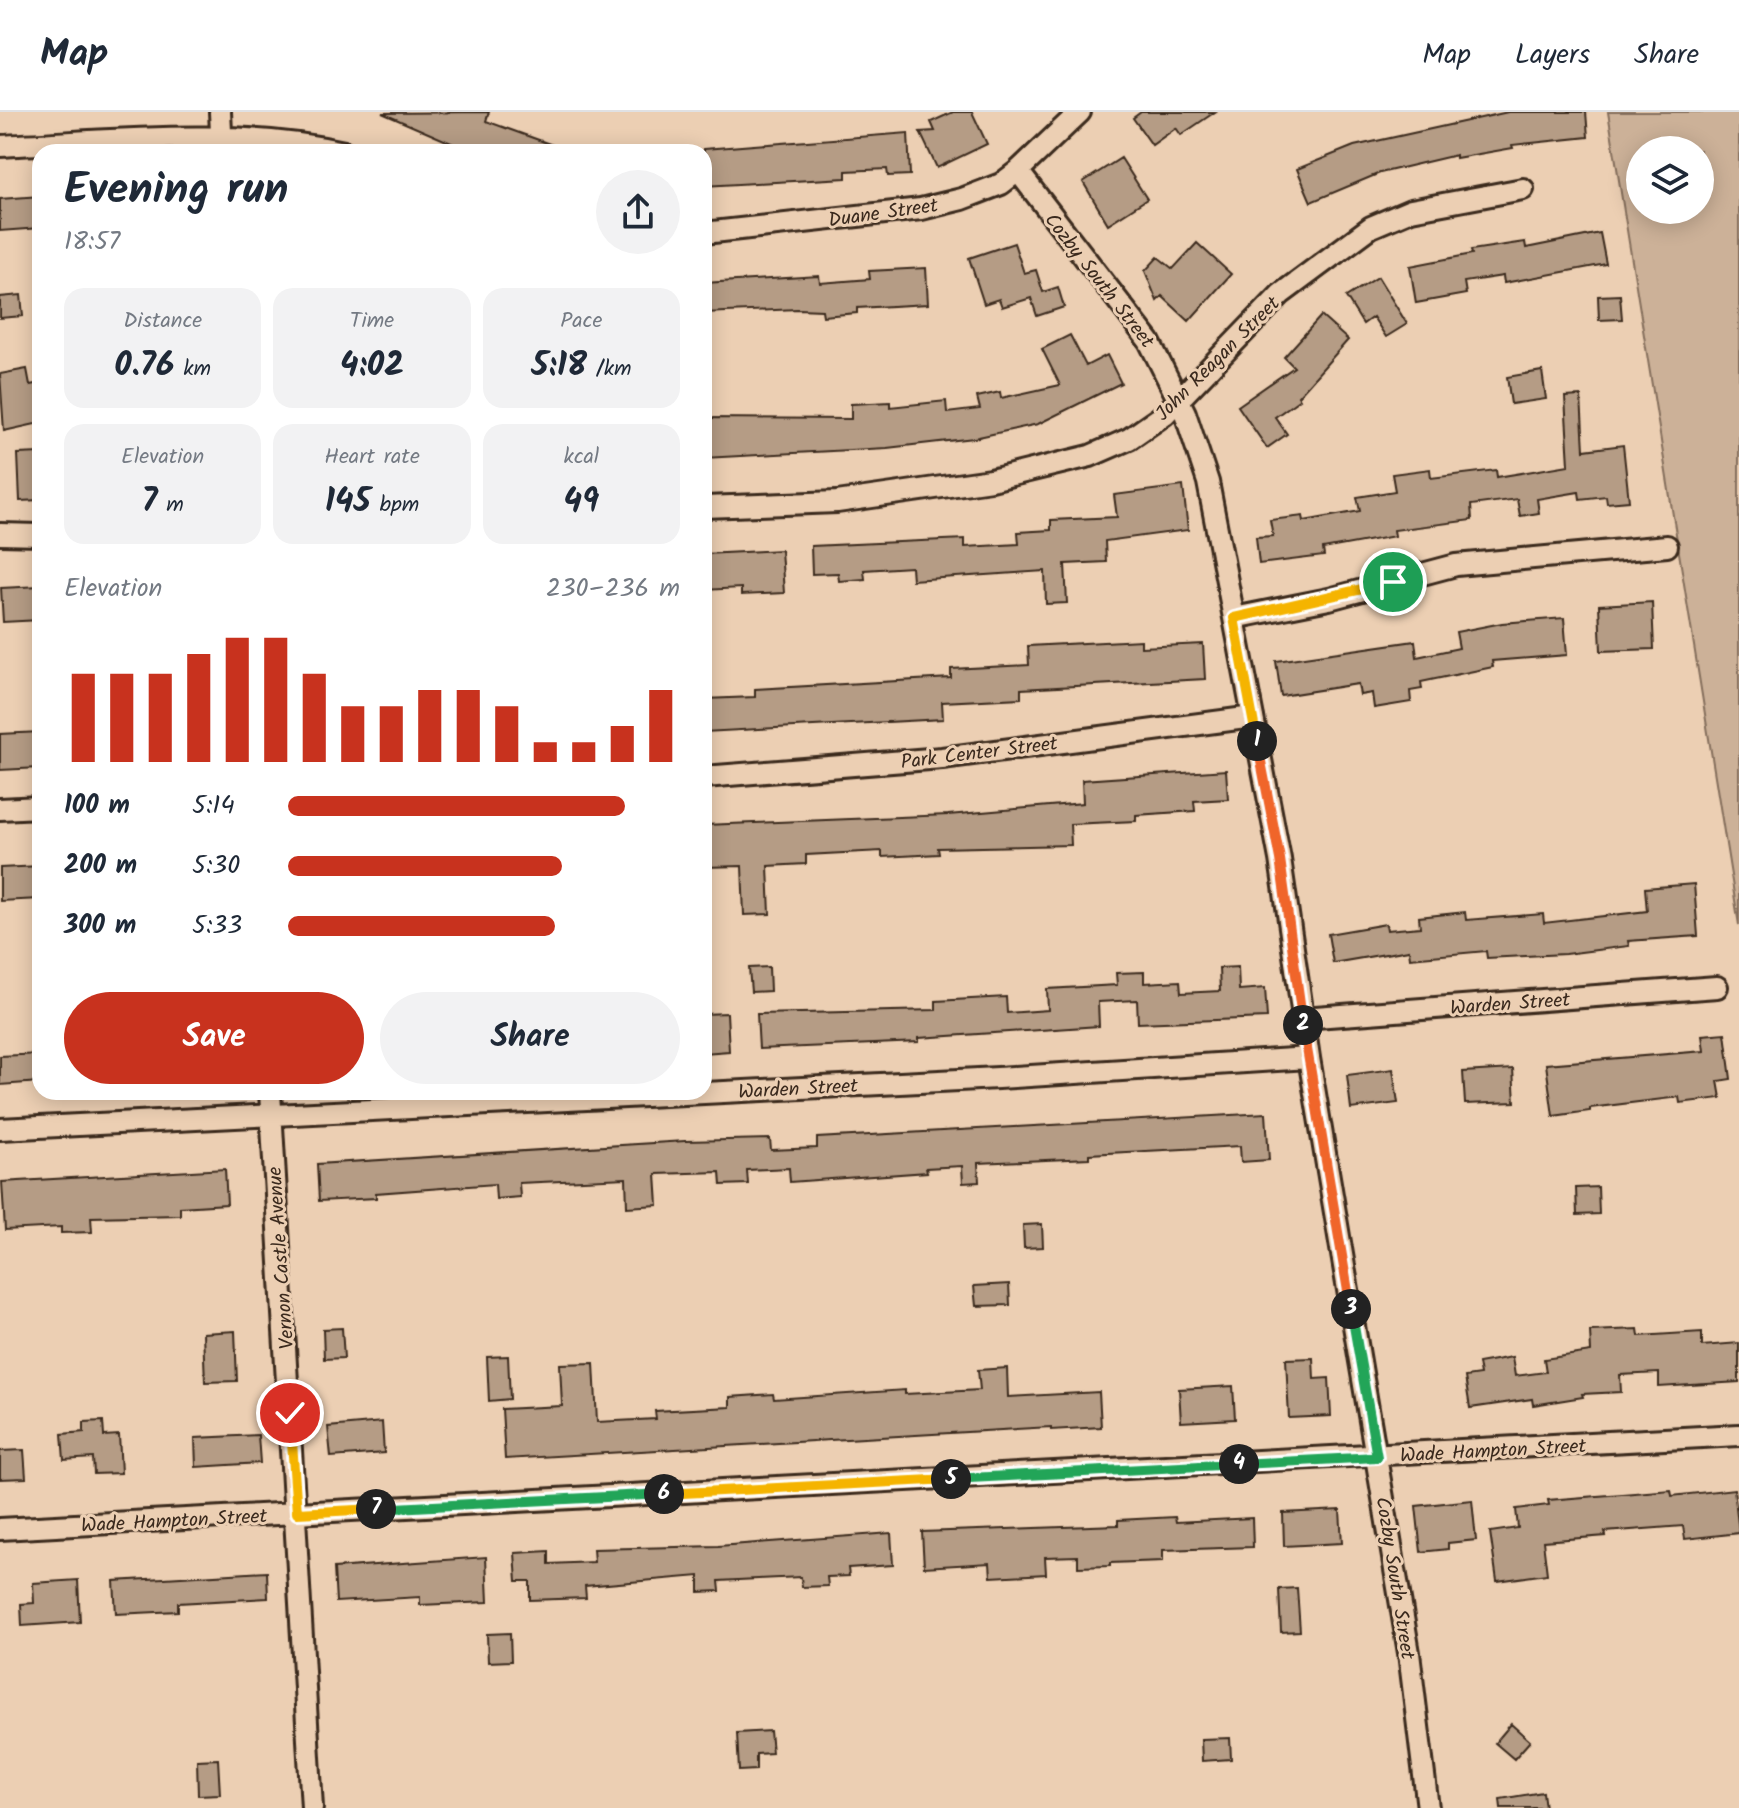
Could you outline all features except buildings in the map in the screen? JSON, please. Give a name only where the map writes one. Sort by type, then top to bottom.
[{"type":"street","points":[[220,112],[222,144]]},
{"type":"street","name":"Duane Street","points":[[712,232],[921,209],[975,194],[1001,184],[1018,171],[1080,112]]},
{"type":"street","points":[[248,144],[308,144]]},
{"type":"street","points":[[0,146],[32,146]]},
{"type":"street","name":"Cozby South Street","points":[[1018,171],[1149,341],[1179,399],[1208,482],[1280,859],[1302,1018],[1409,1653],[1428,1808]]},
{"type":"street","name":"John Reagan Street","points":[[712,507],[837,502],[991,480],[1090,456],[1129,439],[1165,414],[1281,294],[1371,227],[1411,210],[1523,189]]},
{"type":"street","points":[[0,534],[32,535]]},
{"type":"street","points":[[1234,618],[1329,599],[1456,565],[1667,546]]},
{"type":"street","name":"Park Center Street","points":[[712,776],[942,758],[1253,717]]},
{"type":"street","points":[[0,809],[32,807]]},
{"type":"street","name":"Warden Street","points":[[1302,1018],[1717,987]]},
{"type":"street","name":"Warden Street","points":[[712,1087],[998,1078],[1309,1058]]},
{"type":"street","name":"Warden Street","points":[[0,1129],[270,1102],[331,1100]]},
{"type":"street","name":"Vernon Castle Avenue","points":[[270,1102],[297,1513],[312,1808]]},
{"type":"street","name":"Wade Hampton Street","points":[[0,1529],[1377,1457],[1739,1435]]},
{"type":"shaded area","points":[[1608,112],[1739,112],[1739,925],[1626,224],[1714,224],[1714,136],[1626,136],[1626,224]]},
{"type":"route","points":[[290,1413],[297,1513],[1377,1457],[1302,1018],[1280,859],[1234,618],[1329,599],[1393,582]]}]
